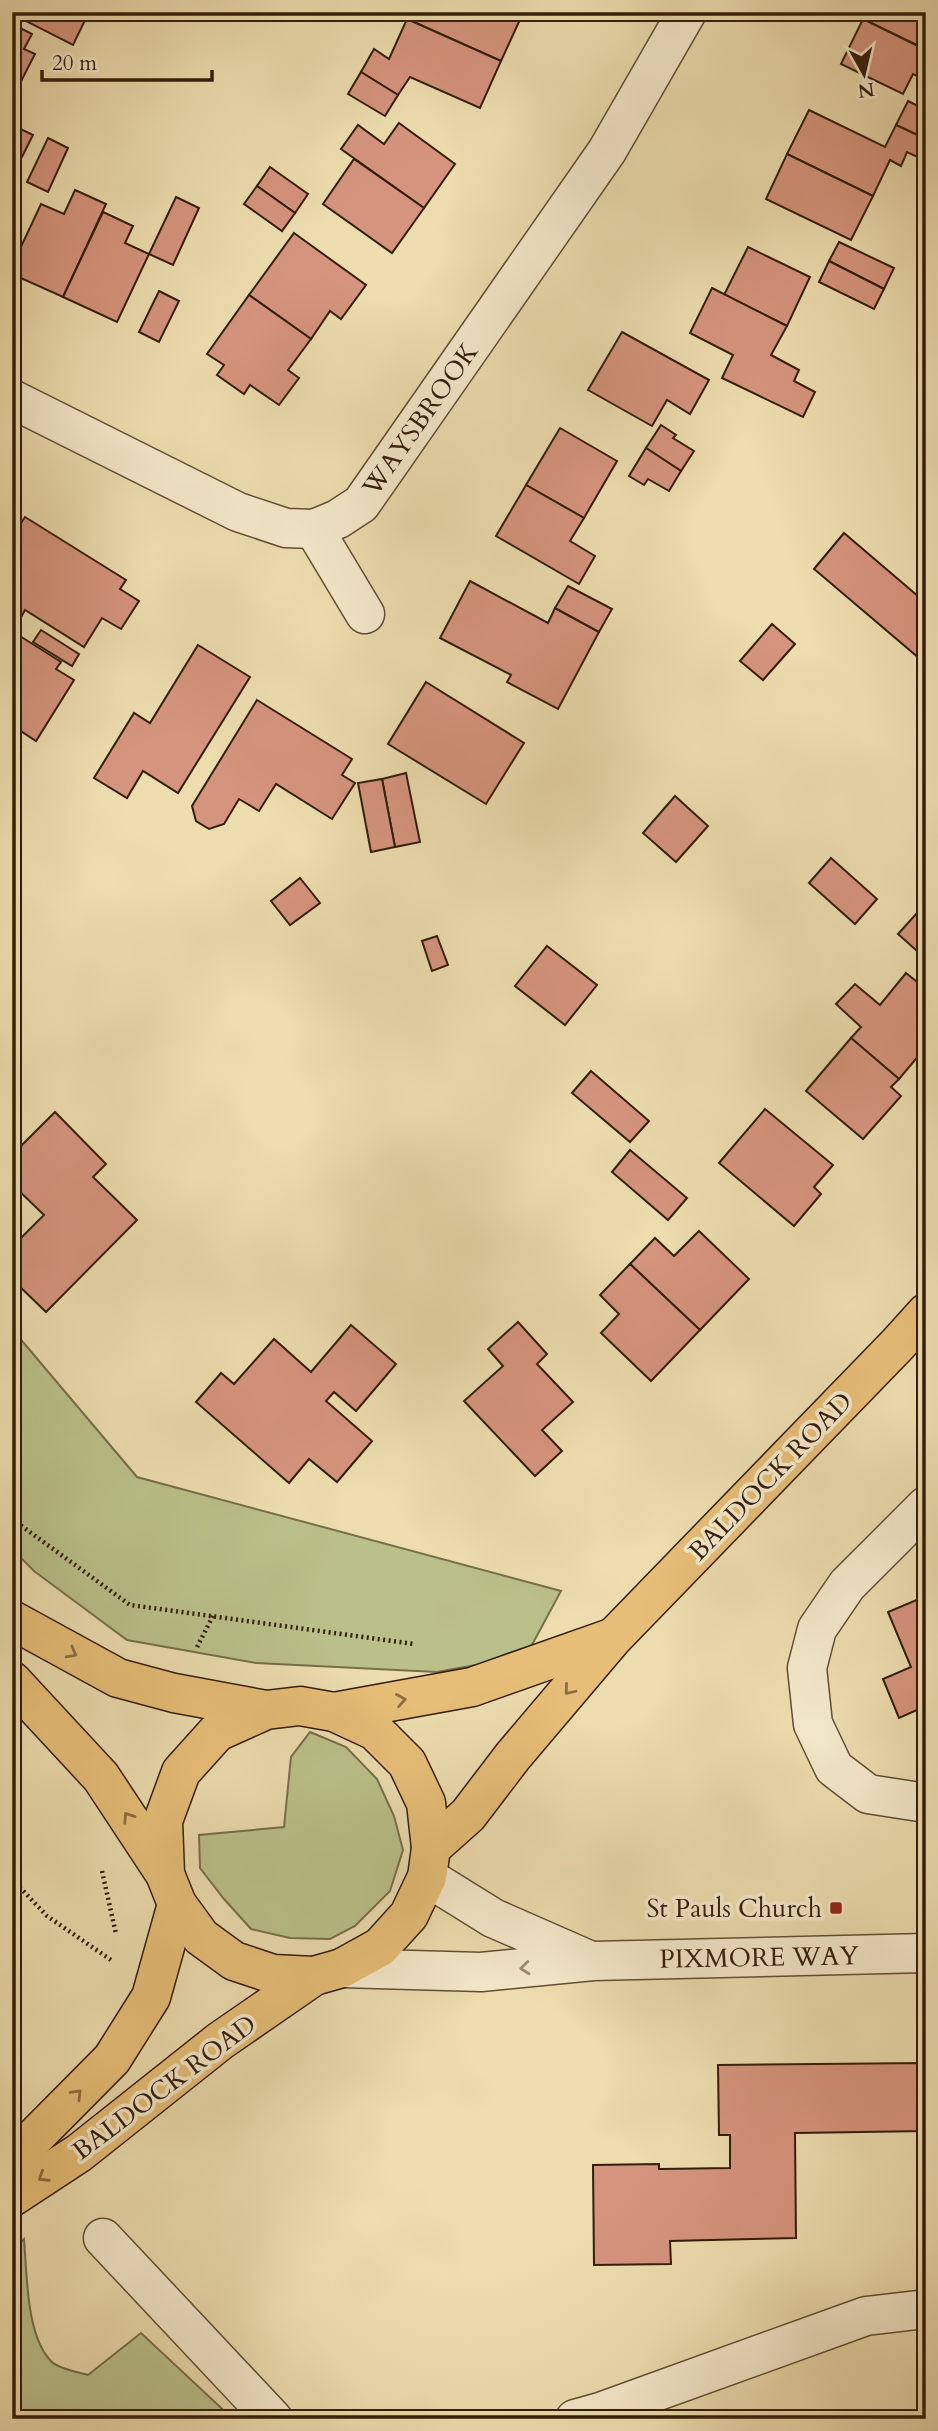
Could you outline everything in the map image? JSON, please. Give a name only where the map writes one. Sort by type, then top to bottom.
[{"type":"main road","name":"BALDOCK ROAD","points":[[12,2197],[79,2153],[220,2040],[328,1972],[380,1947],[410,1916],[429,1863],[513,1756],[613,1637],[926,1313]]},
{"type":"main road","points":[[12,1620],[118,1678],[174,1693],[265,1710],[300,1706],[334,1712],[375,1731],[407,1763],[426,1803],[429,1863]]},
{"type":"main road","name":"BALDOCK ROAD","points":[[334,1712],[472,1687],[613,1637]]},
{"type":"main road","points":[[12,1681],[101,1777],[201,1937],[234,1961],[273,1974],[328,1972]]},
{"type":"main road","name":"BALDOCK ROAD","points":[[12,2161],[112,2059],[151,1997],[171,1889],[163,1821],[181,1772],[217,1732],[265,1710]]},
{"type":"street","name":"WAYSBROOK","points":[[12,399],[238,512],[286,528],[314,528],[338,519],[361,504],[607,151],[687,12]]},
{"type":"street","points":[[314,528],[365,614]]},
{"type":"street","points":[[926,1506],[847,1585],[817,1629],[807,1668],[813,1724],[834,1768],[868,1794],[926,1803]]},
{"type":"street","name":"PIXMORE WAY","points":[[429,1863],[493,1918],[593,1961]]},
{"type":"street","name":"PIXMORE WAY","points":[[328,1972],[481,1972],[593,1961],[926,1953]]},
{"type":"street","points":[[103,2238],[273,2419]]},
{"type":"street","points":[[575,2419],[866,2316],[926,2309]]},
{"type":"path","points":[[12,1519],[130,1605],[421,1644]]},
{"type":"path","points":[[12,1879],[47,1916],[123,1968],[151,1997]]},
{"type":"green space","points":[[12,1329],[137,1477],[561,1591],[526,1656],[437,1672],[256,1663],[127,1640],[34,1571],[12,1549]]},
{"type":"green space","points":[[310,1732],[346,1747],[377,1779],[394,1816],[403,1850],[390,1891],[355,1926],[330,1939],[290,1938],[251,1929],[200,1868],[199,1835],[284,1827],[291,1757]]},
{"type":"green space","points":[[24,2239],[27,2287],[33,2322],[43,2351],[52,2362],[88,2375],[141,2333],[233,2419],[17,2419],[12,2410],[12,2251]]},
{"type":"building","points":[[12,12],[89,12],[73,45]]},
{"type":"building","points":[[410,12],[523,13],[501,61],[407,19]]},
{"type":"building","points":[[866,12],[926,12],[925,49],[863,19]]},
{"type":"building","points":[[407,19],[501,61],[480,108],[410,77],[398,95],[361,72],[374,49],[389,59]]},
{"type":"building","points":[[863,19],[926,50],[926,80],[913,74],[903,94],[841,64]]},
{"type":"building","points":[[12,24],[32,34],[24,49],[35,54],[12,99]]},
{"type":"building","points":[[361,72],[398,95],[385,116],[348,94]]},
{"type":"building","points":[[908,101],[926,110],[926,139],[896,125]]},
{"type":"building","points":[[809,110],[885,147],[896,125],[926,139],[926,161],[907,152],[901,166],[890,160],[873,196],[787,154]]},
{"type":"building","points":[[399,123],[455,164],[424,208],[341,149],[358,125],[384,144]]},
{"type":"building","points":[[12,125],[33,135],[22,157],[12,152]]},
{"type":"building","points":[[48,138],[68,148],[48,192],[27,182]]},
{"type":"building","points":[[787,154],[873,196],[851,240],[766,199]]},
{"type":"building","points":[[354,159],[424,208],[392,253],[323,204]]},
{"type":"building","points":[[270,167],[308,194],[295,213],[257,186]]},
{"type":"building","points":[[257,186],[295,213],[282,231],[244,204]]},
{"type":"building","points":[[75,190],[106,204],[63,297],[12,274],[12,266],[41,204],[64,214]]},
{"type":"building","points":[[176,197],[199,208],[173,265],[149,254]]},
{"type":"building","points":[[103,212],[133,226],[125,243],[149,254],[117,322],[63,297]]},
{"type":"building","points":[[294,233],[366,285],[341,319],[330,311],[311,339],[249,295]]},
{"type":"building","points":[[839,242],[894,268],[884,289],[829,261]]},
{"type":"building","points":[[748,247],[810,277],[787,326],[724,295]]},
{"type":"building","points":[[829,261],[884,289],[874,309],[819,282]]},
{"type":"building","points":[[712,288],[787,326],[771,355],[799,370],[794,381],[815,392],[803,417],[722,378],[733,355],[690,333]]},
{"type":"building","points":[[159,291],[179,301],[159,342],[139,332]]},
{"type":"building","points":[[249,295],[311,339],[288,370],[299,378],[279,405],[250,385],[244,394],[217,375],[224,365],[207,354]]},
{"type":"building","points":[[622,332],[709,380],[690,414],[667,400],[652,426],[588,390]]},
{"type":"building","points":[[661,425],[676,435],[673,438],[694,451],[681,471],[646,448]]},
{"type":"building","points":[[560,428],[617,461],[584,518],[526,485]]},
{"type":"building","points":[[646,448],[681,471],[669,491],[648,479],[644,485],[629,476]]},
{"type":"building","points":[[526,485],[584,518],[570,541],[595,556],[579,584],[496,536]]},
{"type":"building","points":[[25,517],[126,580],[120,589],[139,601],[121,629],[102,618],[84,647],[25,610],[20,619],[12,614],[12,537]]},
{"type":"building","points":[[844,533],[926,603],[926,664],[814,569]]},
{"type":"building","points":[[470,581],[548,623],[555,608],[599,632],[558,709],[507,682],[511,675],[440,638]]},
{"type":"building","points":[[568,586],[612,609],[599,632],[555,608]]},
{"type":"building","points":[[772,624],[795,644],[763,680],[740,661]]},
{"type":"building","points":[[41,630],[79,654],[72,666],[33,642]]},
{"type":"building","points":[[12,631],[61,662],[56,669],[74,680],[36,741],[19,730],[15,736],[12,734]]},
{"type":"building","points":[[198,645],[250,677],[178,793],[143,771],[127,798],[94,778],[134,713],[150,723]]},
{"type":"building","points":[[426,682],[524,743],[486,804],[388,744]]},
{"type":"building","points":[[257,700],[352,759],[342,775],[355,783],[332,819],[276,784],[259,811],[239,799],[224,824],[209,829],[196,821],[192,806]]},
{"type":"building","points":[[12,742],[21,747],[13,761],[12,761]]},
{"type":"building","points":[[406,773],[420,842],[395,847],[382,779]]},
{"type":"building","points":[[382,779],[395,847],[371,852],[358,783]]},
{"type":"building","points":[[675,796],[708,826],[676,862],[643,833]]},
{"type":"building","points":[[831,858],[877,899],[855,924],[809,883]]},
{"type":"building","points":[[300,878],[320,903],[290,925],[271,901]]},
{"type":"building","points":[[926,903],[926,959],[898,934]]},
{"type":"building","points":[[437,936],[448,965],[432,971],[422,941]]},
{"type":"building","points":[[547,946],[597,985],[565,1025],[515,986]]},
{"type":"building","points":[[906,973],[926,989],[926,1047],[899,1079],[851,1038],[861,1027],[836,1004],[855,984],[880,1005]]},
{"type":"building","points":[[851,1038],[899,1079],[891,1087],[901,1096],[863,1139],[806,1091]]},
{"type":"building","points":[[591,1071],[649,1121],[630,1142],[572,1093]]},
{"type":"building","points":[[765,1109],[833,1165],[814,1187],[821,1194],[794,1226],[719,1163]]},
{"type":"building","points":[[55,1112],[106,1164],[93,1177],[137,1220],[46,1312],[12,1279],[12,1247],[44,1215],[12,1184],[12,1155]]},
{"type":"building","points":[[630,1150],[687,1198],[668,1220],[612,1172]]},
{"type":"building","points":[[699,1231],[749,1279],[700,1330],[630,1264],[655,1238],[674,1256]]},
{"type":"building","points":[[630,1264],[700,1330],[651,1381],[601,1333],[619,1314],[600,1295]]},
{"type":"building","points":[[518,1322],[547,1354],[537,1364],[573,1402],[542,1430],[562,1451],[535,1476],[464,1401],[503,1366],[488,1349]]},
{"type":"building","points":[[351,1325],[396,1364],[356,1411],[334,1392],[326,1401],[372,1441],[337,1482],[309,1459],[289,1483],[196,1402],[221,1373],[234,1384],[274,1339],[311,1372]]},
{"type":"building","points":[[926,1596],[926,1706],[899,1718],[883,1679],[911,1667],[888,1612]]},
{"type":"building","points":[[926,2063],[926,2131],[795,2133],[796,2238],[670,2241],[671,2264],[594,2265],[593,2165],[659,2164],[659,2169],[730,2168],[730,2135],[719,2135],[718,2065]]},
{"type":"place","name":"St Pauls Church","points":[[836,1908]]}]
